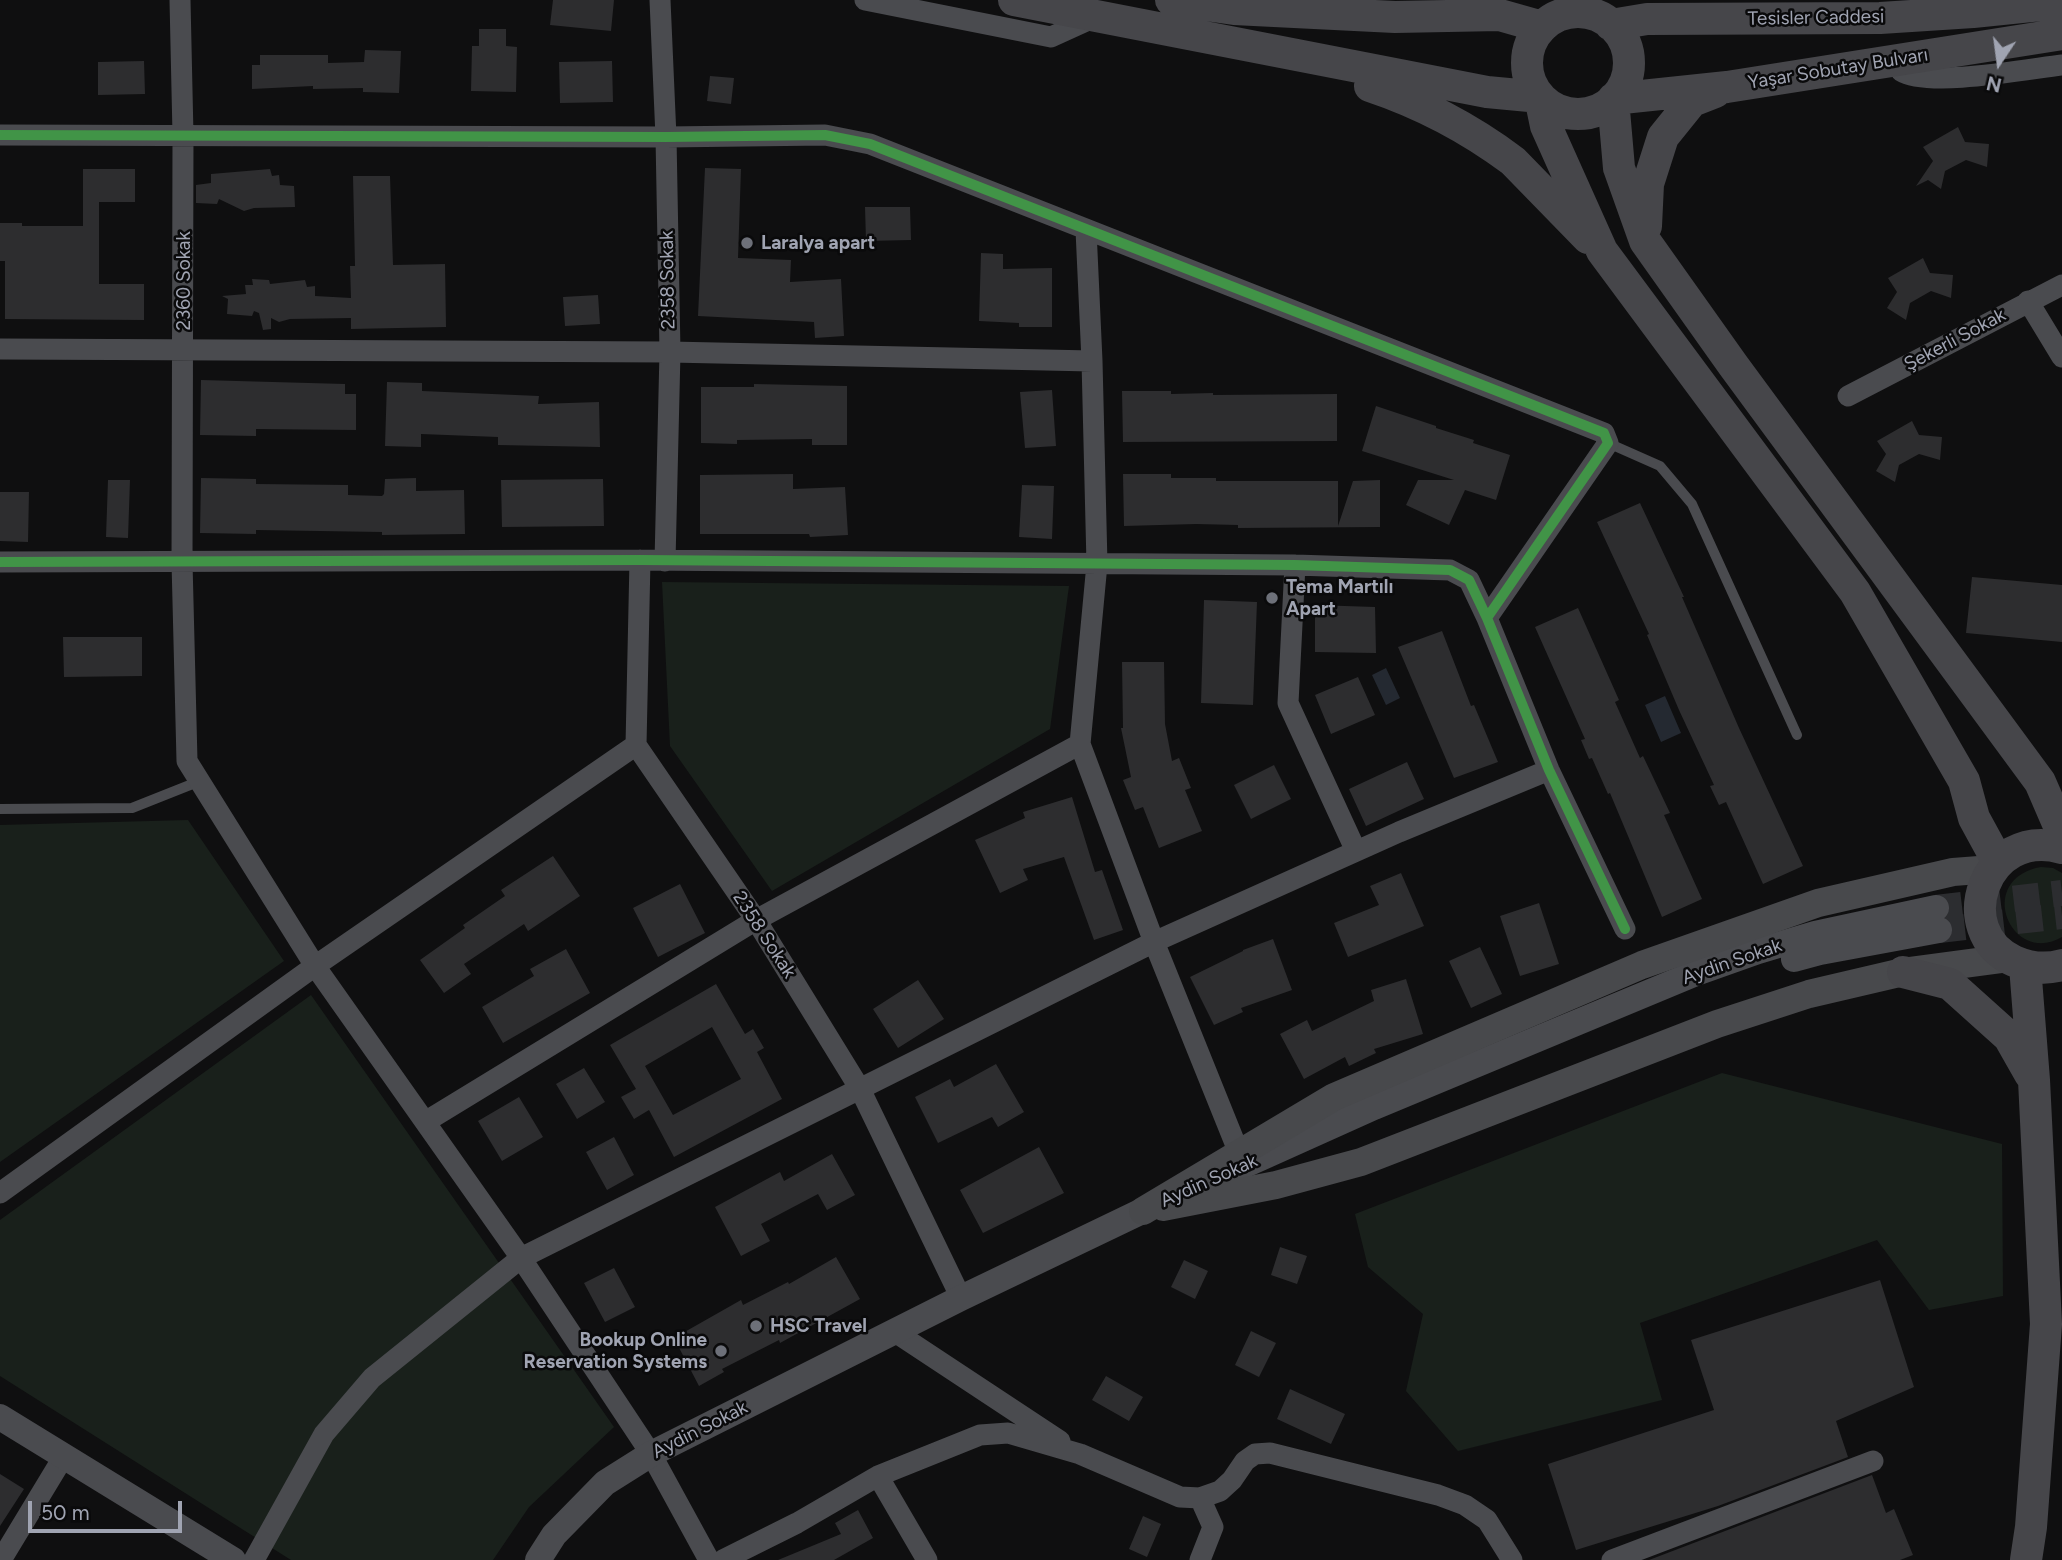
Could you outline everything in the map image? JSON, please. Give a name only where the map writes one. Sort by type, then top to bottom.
[{"type":"main road","points":[[1014,0],[1487,92],[1540,97],[1560,110],[1584,114],[1600,109],[1614,99],[1623,86],[1628,70],[1628,53],[1622,38],[1599,16],[1584,12],[1562,15],[1542,27],[1533,39],[1528,54],[1529,76],[1540,97],[1546,126],[1602,251]]},
{"type":"main road","points":[[1171,0],[1234,9],[1395,18],[1500,15],[1542,27]]},
{"type":"main road","name":"Tesisler Caddesi","points":[[1611,25],[1647,19],[1880,18],[2062,3]]},
{"type":"main road","name":"Yaşar Sobutay Bulvarı","points":[[1614,99],[1727,87],[2062,34]]},
{"type":"main road","points":[[1238,45],[1279,61],[1350,79],[1447,118],[1513,161],[1602,251],[1855,592],[1964,781],[1974,818],[1995,865]]},
{"type":"main road","points":[[1645,242],[1648,184],[1663,137],[1692,102],[1727,87]]},
{"type":"main road","points":[[1614,99],[1619,168],[1645,242],[2040,782],[2062,833]]},
{"type":"main road","points":[[2026,1560],[2031,1527],[2046,1324],[2034,1080],[2016,962],[1993,945],[1983,927],[1980,907],[1983,887],[1995,865],[2008,854],[2027,845],[2049,844],[2062,848]]},
{"type":"main road","points":[[1143,1210],[1334,1097],[1642,965],[1818,903],[1995,865]]},
{"type":"main road","points":[[1143,1210],[1276,1185],[1361,1162],[1717,1024],[1809,994],[1903,972],[2016,962],[2042,969],[2062,965]]},
{"type":"main road","points":[[1903,972],[1950,984],[2009,1037],[2034,1080]]},
{"type":"street","name":"2360 Sokak","points":[[180,0],[184,350],[182,562],[187,761],[315,966],[521,1258],[651,1454],[709,1560]]},
{"type":"street","name":"2358 Sokak","points":[[660,0],[666,137],[670,352],[666,561]]},
{"type":"street","points":[[865,0],[1051,37],[1095,17]]},
{"type":"street","points":[[1895,60],[1901,71],[1918,77],[1960,77],[2062,65]]},
{"type":"street","points":[[0,135],[825,135],[870,144],[1604,433],[1608,443],[1487,618]]},
{"type":"street","points":[[1086,230],[1097,564],[1080,744],[1154,942],[1239,1153]]},
{"type":"street","name":"Şekerli Sokak","points":[[1848,396],[2062,285]]},
{"type":"street","points":[[2028,301],[2062,357]]},
{"type":"street","points":[[0,349],[670,352],[1092,361]]},
{"type":"street","points":[[0,1193],[315,966],[636,745],[640,560]]},
{"type":"street","points":[[0,562],[640,560],[1295,565],[1450,570],[1469,580],[1549,770],[1625,929]]},
{"type":"street","points":[[1295,565],[1288,703],[1356,851]]},
{"type":"street","points":[[425,1122],[756,920],[1080,744]]},
{"type":"street","name":"2358 Sokak","points":[[636,745],[756,920],[860,1089],[961,1298]]},
{"type":"street","points":[[254,1560],[324,1434],[372,1378],[521,1258],[1154,942],[1356,851],[1549,770]]},
{"type":"street","name":"Aydin Sokak","points":[[538,1560],[554,1535],[605,1483],[651,1454],[1143,1210],[1374,1107],[1696,973],[1815,934],[1938,919]]},
{"type":"street","points":[[895,1332],[1080,1454]]},
{"type":"street","points":[[0,1417],[233,1560]]},
{"type":"street","points":[[723,1560],[797,1523],[878,1476],[980,1435],[1008,1433],[1080,1454],[1180,1497],[1200,1497],[1220,1491],[1232,1480],[1245,1461],[1255,1454],[1270,1453],[1438,1495],[1465,1505],[1488,1520],[1512,1560]]},
{"type":"street","points":[[1,1560],[64,1456]]},
{"type":"street","points":[[1612,1560],[1873,1461]]},
{"type":"street","points":[[878,1476],[927,1560]]},
{"type":"street","points":[[1200,1497],[1213,1527],[1200,1560]]},
{"type":"lane","points":[[1608,443],[1660,466],[1692,504],[1797,735]]},
{"type":"lane","points":[[0,809],[132,808],[200,781]]},
{"type":"shaded area","points":[[662,582],[1069,586],[1050,729],[772,891],[670,746]]},
{"type":"shaded area","points":[[1386,668],[1400,698],[1386,705],[1372,675]]},
{"type":"shaded area","points":[[1665,696],[1681,733],[1661,742],[1645,705]]},
{"type":"shaded area","points":[[188,820],[284,961],[0,1162],[0,825]]},
{"type":"shaded area","points":[[2041,867],[2053,868],[2062,873],[2062,937],[2044,943],[2028,940],[2015,931],[2007,918],[2005,902],[2009,887],[2021,875]]},
{"type":"shaded area","points":[[311,995],[614,1427],[529,1507],[493,1560],[291,1560],[0,1376],[0,1220]]},
{"type":"shaded area","points":[[1722,1073],[2002,1144],[2003,1296],[1929,1310],[1877,1240],[1640,1323],[1662,1400],[1458,1451],[1406,1391],[1423,1314],[1368,1267],[1355,1214]]},
{"type":"building","points":[[553,0],[614,0],[611,31],[550,25]]},
{"type":"building","points":[[479,29],[506,29],[506,46],[517,47],[516,92],[471,91],[472,46],[479,46]]},
{"type":"building","points":[[365,50],[401,51],[399,93],[363,92],[363,88],[313,89],[313,86],[252,89],[252,65],[260,65],[260,55],[328,55],[328,63],[364,62]]},
{"type":"building","points":[[144,61],[145,94],[98,95],[98,62]]},
{"type":"building","points":[[612,61],[613,102],[560,103],[559,62]]},
{"type":"building","points":[[710,76],[734,78],[731,104],[707,101]]},
{"type":"building","points":[[1958,127],[1965,142],[1989,144],[1987,167],[1966,160],[1945,171],[1941,189],[1928,180],[1916,186],[1933,161],[1923,147]]},
{"type":"building","points":[[705,168],[741,169],[738,258],[791,260],[790,282],[841,279],[844,336],[815,338],[814,322],[698,316]]},
{"type":"building","points":[[83,169],[135,169],[135,202],[99,202],[99,284],[144,284],[144,320],[5,319],[5,261],[0,261],[0,223],[22,223],[22,226],[83,226]]},
{"type":"building","points":[[270,169],[272,176],[279,175],[280,185],[294,186],[295,207],[254,208],[244,211],[219,199],[217,204],[196,203],[196,185],[211,183],[211,174]]},
{"type":"building","points":[[353,176],[390,176],[393,265],[445,264],[446,327],[351,329],[351,318],[290,319],[279,322],[271,318],[271,329],[263,330],[259,313],[254,311],[252,316],[227,314],[228,299],[222,296],[246,294],[245,285],[253,285],[252,279],[269,280],[270,284],[305,280],[307,287],[315,286],[315,296],[351,298],[350,266],[355,266]]},
{"type":"building","points":[[865,207],[910,207],[911,240],[866,241]]},
{"type":"building","points":[[981,253],[1003,254],[1003,269],[1052,268],[1052,327],[1019,327],[1019,323],[979,321]]},
{"type":"building","points":[[1923,258],[1930,273],[1953,275],[1951,298],[1931,291],[1910,303],[1906,320],[1887,308],[1897,292],[1888,278]]},
{"type":"building","points":[[598,295],[600,324],[565,326],[563,297]]},
{"type":"building","points":[[201,380],[345,384],[345,394],[356,394],[356,430],[256,429],[256,436],[200,435]]},
{"type":"building","points":[[387,382],[422,383],[422,391],[539,396],[538,404],[599,402],[600,447],[498,445],[498,437],[421,434],[421,447],[385,446]]},
{"type":"building","points":[[754,384],[847,386],[847,445],[812,445],[812,439],[737,440],[737,444],[701,443],[701,387],[754,387]]},
{"type":"building","points":[[1052,390],[1056,446],[1025,448],[1020,392]]},
{"type":"building","points":[[1122,391],[1171,391],[1171,394],[1213,395],[1337,394],[1337,441],[1123,442]]},
{"type":"building","points":[[1376,406],[1510,455],[1496,500],[1465,490],[1449,525],[1406,505],[1418,480],[1454,480],[1362,451]]},
{"type":"building","points":[[1912,421],[1919,435],[1942,437],[1940,460],[1919,454],[1899,465],[1895,482],[1876,471],[1886,454],[1877,441]]},
{"type":"building","points":[[793,474],[793,489],[845,487],[848,535],[810,537],[809,534],[700,534],[700,475]]},
{"type":"building","points":[[1123,474],[1171,474],[1171,478],[1216,478],[1216,481],[1338,481],[1338,526],[1353,481],[1380,480],[1380,527],[1238,528],[1238,525],[1196,524],[1124,526]]},
{"type":"building","points":[[201,478],[256,479],[256,484],[348,485],[348,495],[382,496],[385,479],[416,478],[416,491],[464,490],[465,534],[382,535],[382,532],[256,530],[256,534],[200,533]]},
{"type":"building","points":[[603,479],[604,526],[502,527],[501,480]]},
{"type":"building","points":[[108,480],[130,480],[128,538],[106,537]]},
{"type":"building","points":[[1022,485],[1054,486],[1052,539],[1019,537]]},
{"type":"building","points":[[0,492],[29,492],[28,542],[0,541]]},
{"type":"building","points":[[1640,503],[1803,866],[1763,884],[1726,802],[1719,805],[1710,786],[1714,785],[1597,522]]},
{"type":"building","points":[[1972,577],[2062,585],[2062,642],[1966,633]]},
{"type":"building","points":[[1204,600],[1257,602],[1253,705],[1201,703]]},
{"type":"building","points":[[1315,605],[1375,607],[1376,653],[1315,652]]},
{"type":"building","points":[[1578,608],[1619,700],[1615,702],[1640,758],[1643,756],[1670,813],[1664,815],[1702,899],[1662,917],[1610,793],[1608,794],[1592,758],[1589,759],[1581,740],[1585,739],[1535,627]]},
{"type":"building","points":[[1442,631],[1471,706],[1474,705],[1498,762],[1454,778],[1398,647]]},
{"type":"building","points":[[63,637],[142,637],[142,676],[64,677]]},
{"type":"building","points":[[1122,662],[1164,662],[1165,724],[1172,761],[1179,758],[1191,788],[1185,790],[1202,831],[1159,848],[1143,807],[1135,810],[1123,780],[1131,777],[1121,728]]},
{"type":"building","points":[[1358,677],[1375,715],[1331,734],[1315,695]]},
{"type":"building","points":[[1407,762],[1424,799],[1366,826],[1349,789]]},
{"type":"building","points":[[1274,765],[1291,799],[1251,819],[1234,785]]},
{"type":"building","points":[[1072,797],[1095,872],[1102,870],[1123,930],[1094,940],[1064,857],[1023,869],[1028,880],[1000,893],[975,840],[1025,818],[1023,812]]},
{"type":"building","points":[[553,856],[580,896],[528,931],[524,924],[464,964],[471,974],[444,993],[420,960],[505,896],[501,890]]},
{"type":"building","points":[[1401,873],[1424,926],[1348,957],[1334,923],[1379,905],[1370,886]]},
{"type":"building","points":[[680,884],[705,933],[658,957],[633,908]]},
{"type":"building","points":[[1539,903],[1559,964],[1520,976],[1500,916]]},
{"type":"building","points":[[1273,939],[1292,990],[1241,1008],[1243,1012],[1214,1025],[1190,977],[1243,950]]},
{"type":"building","points":[[1480,947],[1502,994],[1471,1008],[1449,961]]},
{"type":"building","points":[[566,949],[590,993],[503,1043],[482,1007],[534,976],[530,969]]},
{"type":"building","points":[[1406,979],[1423,1034],[1374,1049],[1376,1053],[1349,1066],[1345,1057],[1304,1079],[1280,1034],[1307,1020],[1312,1031],[1374,1001],[1371,990]]},
{"type":"building","points":[[918,980],[944,1019],[898,1048],[873,1009]]},
{"type":"building","points":[[716,984],[745,1034],[753,1029],[764,1048],[757,1052],[782,1099],[674,1157],[649,1110],[634,1119],[621,1097],[636,1089],[610,1045]],"holes":[[[712,1027],[741,1079],[673,1115],[645,1066]]]},
{"type":"building","points":[[996,1064],[1024,1112],[998,1127],[992,1117],[938,1143],[915,1097],[950,1079],[954,1087]]},
{"type":"building","points":[[584,1068],[605,1102],[577,1119],[556,1084]]},
{"type":"building","points":[[519,1097],[543,1137],[502,1161],[478,1121]]},
{"type":"building","points":[[614,1137],[634,1175],[607,1190],[586,1152]]},
{"type":"building","points":[[1039,1147],[1064,1193],[983,1233],[960,1190]]},
{"type":"building","points":[[832,1154],[855,1195],[827,1210],[818,1194],[761,1224],[770,1241],[741,1256],[715,1207],[780,1172],[784,1181]]},
{"type":"building","points":[[1280,1247],[1307,1256],[1297,1284],[1271,1275]]},
{"type":"building","points":[[836,1257],[860,1299],[780,1343],[779,1340],[722,1369],[724,1372],[699,1386],[674,1338],[741,1300],[743,1305],[788,1282],[789,1284]]},
{"type":"building","points":[[1184,1260],[1208,1271],[1195,1299],[1171,1287]]},
{"type":"building","points":[[614,1268],[635,1307],[605,1322],[584,1283]]},
{"type":"building","points":[[1880,1280],[1914,1387],[1836,1421],[1848,1457],[1718,1506],[1576,1550],[1548,1464],[1714,1410],[1691,1340]]},
{"type":"building","points":[[1251,1331],[1276,1343],[1259,1377],[1235,1365]]},
{"type":"building","points":[[1106,1376],[1143,1397],[1129,1421],[1092,1400]]},
{"type":"building","points":[[1290,1389],[1345,1414],[1331,1444],[1277,1419]]},
{"type":"building","points":[[0,1474],[24,1489],[0,1526]]},
{"type":"building","points":[[1872,1475],[1886,1513],[1894,1509],[1913,1555],[1900,1560],[1649,1560]]},
{"type":"building","points":[[858,1510],[873,1538],[834,1560],[778,1560],[841,1534],[835,1523]]},
{"type":"building","points":[[1143,1516],[1161,1524],[1147,1557],[1129,1549]]},
{"type":"tunnel","points":[[1936,908],[2062,893]]},
{"type":"tunnel","points":[[1939,930],[2062,916]]},
{"type":"cycle path","points":[[0,135],[825,135],[870,144],[1604,433],[1608,443],[1487,618]]},
{"type":"cycle path","points":[[0,562],[640,560],[1295,565],[1450,570],[1469,580],[1549,770],[1625,929]]},
{"type":"place","name":"Laralya apart","points":[[747,243]]},
{"type":"place","name":"Tema Martılı Apart","points":[[1272,598]]},
{"type":"place","name":"HSC Travel","points":[[756,1326]]},
{"type":"place","name":"Bookup Online Reservation Systems","points":[[721,1351]]}]
